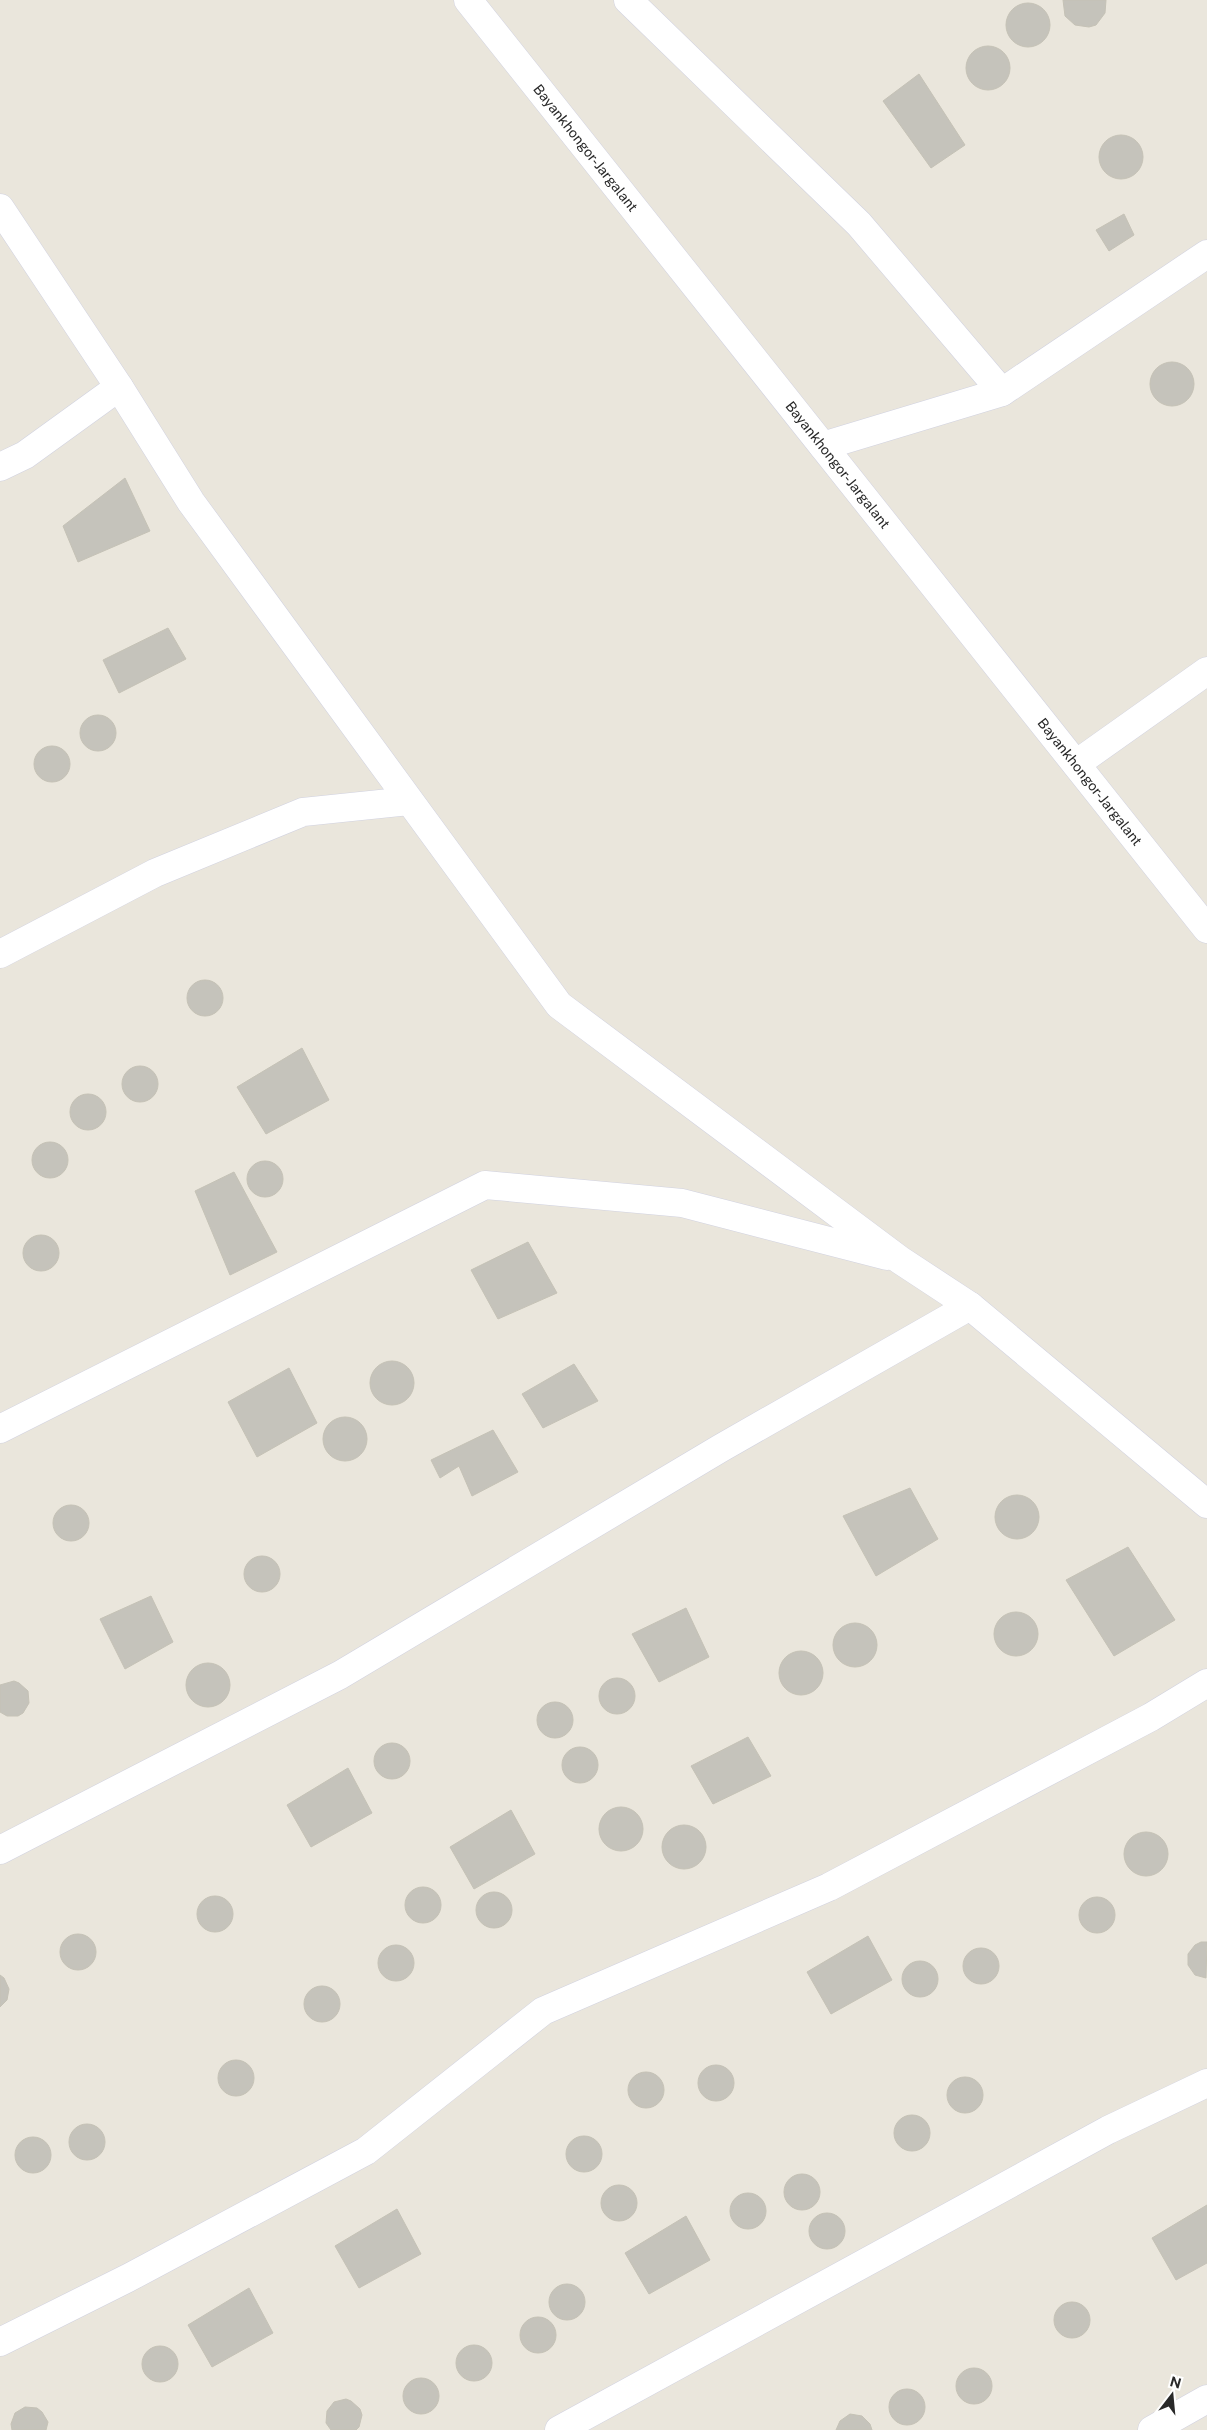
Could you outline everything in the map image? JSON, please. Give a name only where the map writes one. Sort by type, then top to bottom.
[{"type":"street","name":"Bayankhongor-Jargalant","points":[[468,0],[1207,929]]},
{"type":"street","points":[[628,0],[859,224],[1002,392]]},
{"type":"street","points":[[0,208],[119,387],[190,502],[559,1004],[900,1260],[970,1306],[1207,1504]]},
{"type":"street","points":[[823,446],[1002,392],[1207,254]]},
{"type":"street","points":[[0,467],[25,455],[119,387]]},
{"type":"street","points":[[1076,764],[1207,671]]},
{"type":"street","points":[[0,954],[155,873],[304,812],[409,801]]},
{"type":"street","points":[[0,1428],[485,1185],[682,1203],[900,1260]]},
{"type":"street","points":[[0,1850],[340,1675],[721,1448],[970,1306]]},
{"type":"street","points":[[0,2342],[128,2278],[366,2150],[543,2011],[829,1886],[1151,1717],[1207,1682]]},
{"type":"street","points":[[559,2430],[1108,2130],[1207,2082]]},
{"type":"street","points":[[1152,2430],[1207,2399]]},
{"type":"building","points":[[1063,0],[1106,0],[1105,13],[1096,25],[1089,27],[1075,25],[1065,16]]},
{"type":"building","points":[[1028,3],[1040,7],[1046,13],[1050,25],[1046,37],[1040,43],[1028,47],[1016,43],[1010,37],[1006,25],[1010,13],[1016,7]]},
{"type":"building","points":[[984,46],[992,46],[1004,52],[1010,68],[1004,84],[992,90],[984,90],[972,84],[966,72],[966,64],[972,52]]},
{"type":"building","points":[[919,74],[965,145],[931,168],[883,101]]},
{"type":"building","points":[[1117,135],[1125,135],[1137,141],[1143,157],[1137,173],[1125,179],[1117,179],[1105,173],[1099,161],[1099,153],[1105,141]]},
{"type":"building","points":[[1124,214],[1134,235],[1109,251],[1096,230]]},
{"type":"building","points":[[1168,362],[1176,362],[1188,368],[1194,384],[1188,400],[1176,406],[1168,406],[1156,400],[1150,388],[1150,380],[1156,368]]},
{"type":"building","points":[[125,478],[150,531],[78,562],[63,526]]},
{"type":"building","points":[[168,628],[186,659],[119,693],[103,660]]},
{"type":"building","points":[[98,715],[111,720],[116,733],[111,746],[98,751],[85,746],[80,733],[85,720]]},
{"type":"building","points":[[52,746],[59,747],[65,751],[69,757],[69,771],[65,777],[59,781],[52,782],[45,781],[39,777],[35,771],[34,764],[35,757],[39,751],[45,747]]},
{"type":"building","points":[[205,980],[212,981],[218,985],[222,991],[222,1005],[218,1011],[212,1015],[205,1016],[198,1015],[192,1011],[188,1005],[187,998],[188,991],[192,985],[198,981]]},
{"type":"building","points":[[302,1048],[329,1100],[266,1134],[237,1087]]},
{"type":"building","points":[[140,1066],[147,1067],[153,1071],[157,1077],[157,1091],[153,1097],[147,1101],[140,1102],[133,1101],[127,1097],[123,1091],[122,1084],[123,1077],[127,1071],[133,1067]]},
{"type":"building","points":[[88,1094],[95,1095],[101,1099],[105,1105],[105,1119],[101,1125],[95,1129],[88,1130],[81,1129],[75,1125],[71,1119],[70,1112],[71,1105],[75,1099],[81,1095]]},
{"type":"building","points":[[50,1142],[57,1143],[63,1147],[67,1153],[67,1167],[63,1173],[57,1177],[50,1178],[43,1177],[37,1173],[33,1167],[32,1160],[33,1153],[37,1147],[43,1143]]},
{"type":"building","points":[[265,1161],[272,1162],[278,1166],[282,1172],[282,1186],[278,1192],[272,1196],[265,1197],[258,1196],[252,1192],[248,1186],[247,1179],[248,1172],[252,1166],[258,1162]]},
{"type":"building","points":[[234,1172],[277,1252],[230,1275],[195,1191]]},
{"type":"building","points":[[41,1235],[48,1236],[54,1240],[58,1246],[58,1260],[54,1266],[48,1270],[41,1271],[34,1270],[28,1266],[24,1260],[23,1253],[24,1246],[28,1240],[34,1236]]},
{"type":"building","points":[[528,1242],[557,1293],[498,1319],[471,1270]]},
{"type":"building","points":[[388,1361],[396,1361],[408,1367],[414,1383],[408,1399],[396,1405],[388,1405],[376,1399],[370,1387],[370,1379],[376,1367]]},
{"type":"building","points":[[574,1364],[598,1401],[543,1428],[522,1394]]},
{"type":"building","points":[[289,1368],[317,1423],[257,1457],[228,1402]]},
{"type":"building","points":[[345,1417],[357,1421],[363,1427],[367,1439],[363,1451],[357,1457],[345,1461],[333,1457],[327,1451],[323,1439],[327,1427],[333,1421]]},
{"type":"building","points":[[493,1430],[518,1472],[472,1496],[459,1466],[440,1478],[431,1460]]},
{"type":"building","points":[[910,1488],[938,1539],[876,1576],[843,1516]]},
{"type":"building","points":[[1013,1495],[1021,1495],[1033,1501],[1039,1517],[1033,1533],[1021,1539],[1013,1539],[1001,1533],[995,1521],[995,1513],[1001,1501]]},
{"type":"building","points":[[71,1505],[78,1506],[84,1510],[88,1516],[88,1530],[84,1536],[78,1540],[71,1541],[64,1540],[58,1536],[54,1530],[53,1523],[54,1516],[58,1510],[64,1506]]},
{"type":"building","points":[[1128,1547],[1175,1620],[1114,1656],[1066,1580]]},
{"type":"building","points":[[262,1556],[269,1557],[275,1561],[279,1567],[279,1581],[275,1587],[269,1591],[262,1592],[255,1591],[249,1587],[245,1581],[244,1574],[245,1567],[249,1561],[255,1557]]},
{"type":"building","points":[[151,1596],[173,1642],[125,1669],[100,1619]]},
{"type":"building","points":[[686,1608],[709,1657],[659,1682],[632,1634]]},
{"type":"building","points":[[1016,1612],[1028,1616],[1034,1622],[1038,1634],[1034,1646],[1028,1652],[1016,1656],[1004,1652],[998,1646],[994,1634],[998,1622],[1004,1616]]},
{"type":"building","points":[[855,1623],[867,1627],[873,1633],[877,1645],[873,1657],[867,1663],[855,1667],[843,1663],[837,1657],[833,1645],[837,1633],[843,1627]]},
{"type":"building","points":[[801,1651],[813,1655],[819,1661],[823,1673],[819,1685],[813,1691],[801,1695],[789,1691],[783,1685],[779,1673],[783,1661],[789,1655]]},
{"type":"building","points":[[204,1663],[212,1663],[224,1669],[230,1685],[224,1701],[212,1707],[204,1707],[192,1701],[186,1689],[186,1681],[192,1669]]},
{"type":"building","points":[[617,1678],[624,1679],[630,1683],[634,1689],[634,1703],[630,1709],[624,1713],[617,1714],[610,1713],[604,1709],[600,1703],[599,1696],[600,1689],[604,1683],[610,1679]]},
{"type":"building","points":[[14,1681],[28,1691],[29,1703],[23,1713],[18,1716],[7,1716],[0,1712],[0,1685]]},
{"type":"building","points":[[555,1702],[562,1703],[568,1707],[572,1713],[572,1727],[568,1733],[562,1737],[555,1738],[548,1737],[542,1733],[538,1727],[537,1720],[538,1713],[542,1707],[548,1703]]},
{"type":"building","points":[[748,1737],[771,1776],[713,1804],[691,1766]]},
{"type":"building","points":[[392,1743],[399,1744],[405,1748],[409,1754],[409,1768],[405,1774],[399,1778],[392,1779],[385,1778],[379,1774],[375,1768],[374,1761],[375,1754],[379,1748],[385,1744]]},
{"type":"building","points":[[580,1747],[587,1748],[593,1752],[597,1758],[597,1772],[593,1778],[587,1782],[580,1783],[573,1782],[567,1778],[563,1772],[562,1765],[563,1758],[567,1752],[573,1748]]},
{"type":"building","points":[[348,1768],[372,1813],[311,1847],[287,1805]]},
{"type":"building","points":[[621,1807],[633,1811],[639,1817],[643,1829],[639,1841],[633,1847],[621,1851],[609,1847],[603,1841],[599,1829],[603,1817],[609,1811]]},
{"type":"building","points":[[511,1810],[535,1854],[474,1889],[450,1847]]},
{"type":"building","points":[[684,1825],[696,1829],[702,1835],[706,1847],[702,1859],[696,1865],[684,1869],[672,1865],[666,1859],[662,1847],[666,1835],[672,1829]]},
{"type":"building","points":[[1146,1832],[1158,1836],[1164,1842],[1168,1854],[1164,1866],[1158,1872],[1146,1876],[1134,1872],[1128,1866],[1124,1854],[1128,1842],[1134,1836]]},
{"type":"building","points":[[423,1887],[436,1892],[441,1905],[436,1918],[423,1923],[410,1918],[405,1905],[410,1892]]},
{"type":"building","points":[[494,1892],[501,1893],[507,1897],[511,1903],[511,1917],[507,1923],[501,1927],[494,1928],[487,1927],[481,1923],[477,1917],[476,1910],[477,1903],[481,1897],[487,1893]]},
{"type":"building","points":[[215,1896],[222,1897],[228,1901],[232,1907],[232,1921],[228,1927],[222,1931],[215,1932],[208,1931],[202,1927],[198,1921],[197,1914],[198,1907],[202,1901],[208,1897]]},
{"type":"building","points":[[1097,1897],[1104,1898],[1110,1902],[1114,1908],[1114,1922],[1110,1928],[1104,1932],[1097,1933],[1090,1932],[1084,1928],[1080,1922],[1079,1915],[1080,1908],[1084,1902],[1090,1898]]},
{"type":"building","points":[[78,1934],[85,1935],[91,1939],[95,1945],[95,1959],[91,1965],[85,1969],[78,1970],[71,1969],[65,1965],[61,1959],[60,1952],[61,1945],[65,1939],[71,1935]]},
{"type":"building","points":[[868,1936],[892,1980],[831,2014],[807,1972]]},
{"type":"building","points":[[1207,1942],[1206,1978],[1195,1975],[1188,1965],[1188,1954],[1195,1945]]},
{"type":"building","points":[[396,1945],[403,1946],[409,1950],[413,1956],[413,1970],[409,1976],[403,1980],[396,1981],[389,1980],[383,1976],[379,1970],[378,1963],[379,1956],[383,1950],[389,1946]]},
{"type":"building","points":[[981,1948],[988,1949],[994,1953],[998,1959],[998,1973],[994,1979],[988,1983],[981,1984],[974,1983],[968,1979],[964,1973],[963,1966],[964,1959],[968,1953],[974,1949]]},
{"type":"building","points":[[920,1961],[927,1962],[933,1966],[937,1972],[937,1986],[933,1992],[927,1996],[920,1997],[913,1996],[907,1992],[903,1986],[902,1979],[903,1972],[907,1966],[913,1962]]},
{"type":"building","points":[[0,1975],[4,1978],[9,1989],[7,2000],[0,2007]]},
{"type":"building","points":[[322,1986],[329,1987],[335,1991],[339,1997],[339,2011],[335,2017],[329,2021],[322,2022],[315,2021],[309,2017],[305,2011],[304,2004],[305,1997],[309,1991],[315,1987]]},
{"type":"building","points":[[236,2060],[243,2061],[249,2065],[253,2071],[253,2085],[249,2091],[243,2095],[236,2096],[229,2095],[223,2091],[219,2085],[218,2078],[219,2071],[223,2065],[229,2061]]},
{"type":"building","points":[[716,2065],[723,2066],[729,2070],[733,2076],[733,2090],[729,2096],[723,2100],[716,2101],[709,2100],[703,2096],[699,2090],[698,2083],[699,2076],[703,2070],[709,2066]]},
{"type":"building","points":[[646,2072],[653,2073],[659,2077],[663,2083],[663,2097],[659,2103],[653,2107],[646,2108],[639,2107],[633,2103],[629,2097],[628,2090],[629,2083],[633,2077],[639,2073]]},
{"type":"building","points":[[965,2077],[972,2078],[978,2082],[982,2088],[982,2102],[978,2108],[972,2112],[965,2113],[958,2112],[952,2108],[948,2102],[947,2095],[948,2088],[952,2082],[958,2078]]},
{"type":"building","points":[[912,2115],[919,2116],[925,2120],[929,2126],[929,2140],[925,2146],[919,2150],[912,2151],[905,2150],[899,2146],[895,2140],[894,2133],[895,2126],[899,2120],[905,2116]]},
{"type":"building","points":[[87,2124],[94,2125],[100,2129],[104,2135],[104,2149],[100,2155],[94,2159],[87,2160],[80,2159],[74,2155],[70,2149],[69,2142],[70,2135],[74,2129],[80,2125]]},
{"type":"building","points":[[584,2136],[591,2137],[597,2141],[601,2147],[601,2161],[597,2167],[591,2171],[584,2172],[577,2171],[571,2167],[567,2161],[566,2154],[567,2147],[571,2141],[577,2137]]},
{"type":"building","points":[[33,2137],[40,2138],[46,2142],[50,2148],[50,2162],[46,2168],[40,2172],[33,2173],[26,2172],[20,2168],[16,2162],[15,2155],[16,2148],[20,2142],[26,2138]]},
{"type":"building","points":[[802,2174],[809,2175],[815,2179],[819,2185],[819,2199],[815,2205],[809,2209],[802,2210],[795,2209],[789,2205],[785,2199],[784,2192],[785,2185],[789,2179],[795,2175]]},
{"type":"building","points":[[619,2185],[626,2186],[632,2190],[636,2196],[636,2210],[632,2216],[626,2220],[619,2221],[612,2220],[606,2216],[602,2210],[601,2203],[602,2196],[606,2190],[612,2186]]},
{"type":"building","points":[[748,2193],[755,2194],[761,2198],[765,2204],[765,2218],[761,2224],[755,2228],[748,2229],[741,2228],[735,2224],[731,2218],[730,2211],[731,2204],[735,2198],[741,2194]]},
{"type":"building","points":[[1207,2205],[1207,2263],[1176,2280],[1152,2238]]},
{"type":"building","points":[[397,2209],[421,2254],[359,2288],[335,2246]]},
{"type":"building","points":[[827,2213],[834,2214],[840,2218],[844,2224],[844,2238],[840,2244],[834,2248],[827,2249],[820,2248],[814,2244],[810,2238],[809,2231],[810,2224],[814,2218],[820,2214]]},
{"type":"building","points":[[686,2216],[710,2260],[649,2294],[625,2253]]},
{"type":"building","points":[[567,2284],[574,2285],[580,2289],[584,2295],[584,2309],[580,2315],[574,2319],[567,2320],[560,2319],[554,2315],[550,2309],[549,2302],[550,2295],[554,2289],[560,2285]]},
{"type":"building","points":[[249,2288],[273,2333],[212,2367],[188,2325]]},
{"type":"building","points":[[1072,2302],[1079,2303],[1085,2307],[1089,2313],[1089,2327],[1085,2333],[1079,2337],[1072,2338],[1065,2337],[1059,2333],[1055,2327],[1054,2320],[1055,2313],[1059,2307],[1065,2303]]},
{"type":"building","points":[[538,2317],[545,2318],[551,2322],[555,2328],[555,2342],[551,2348],[545,2352],[538,2353],[531,2352],[525,2348],[521,2342],[520,2335],[521,2328],[525,2322],[531,2318]]},
{"type":"building","points":[[474,2345],[481,2346],[487,2350],[491,2356],[491,2370],[487,2376],[481,2380],[474,2381],[467,2380],[461,2376],[457,2370],[456,2363],[457,2356],[461,2350],[467,2346]]},
{"type":"building","points":[[160,2346],[167,2347],[173,2351],[177,2357],[177,2371],[173,2377],[167,2381],[160,2382],[153,2381],[147,2377],[143,2371],[142,2364],[143,2357],[147,2351],[153,2347]]},
{"type":"building","points":[[974,2368],[981,2369],[987,2373],[991,2379],[991,2393],[987,2399],[981,2403],[974,2404],[967,2403],[961,2399],[957,2393],[956,2386],[957,2379],[961,2373],[967,2369]]},
{"type":"building","points":[[421,2378],[428,2379],[434,2383],[438,2389],[438,2403],[434,2409],[428,2413],[421,2414],[414,2413],[408,2409],[404,2403],[403,2396],[404,2389],[408,2383],[414,2379]]},
{"type":"building","points":[[907,2389],[914,2390],[920,2394],[924,2400],[924,2414],[920,2420],[914,2424],[907,2425],[900,2424],[894,2420],[890,2414],[889,2407],[890,2400],[894,2394],[900,2390]]},
{"type":"building","points":[[346,2399],[360,2409],[362,2415],[359,2427],[356,2430],[331,2430],[326,2423],[327,2411],[334,2402]]},
{"type":"building","points":[[25,2407],[37,2408],[42,2412],[48,2422],[46,2430],[12,2430],[11,2424],[15,2413]]},
{"type":"building","points":[[850,2414],[862,2416],[870,2424],[872,2430],[836,2430],[840,2421]]}]
